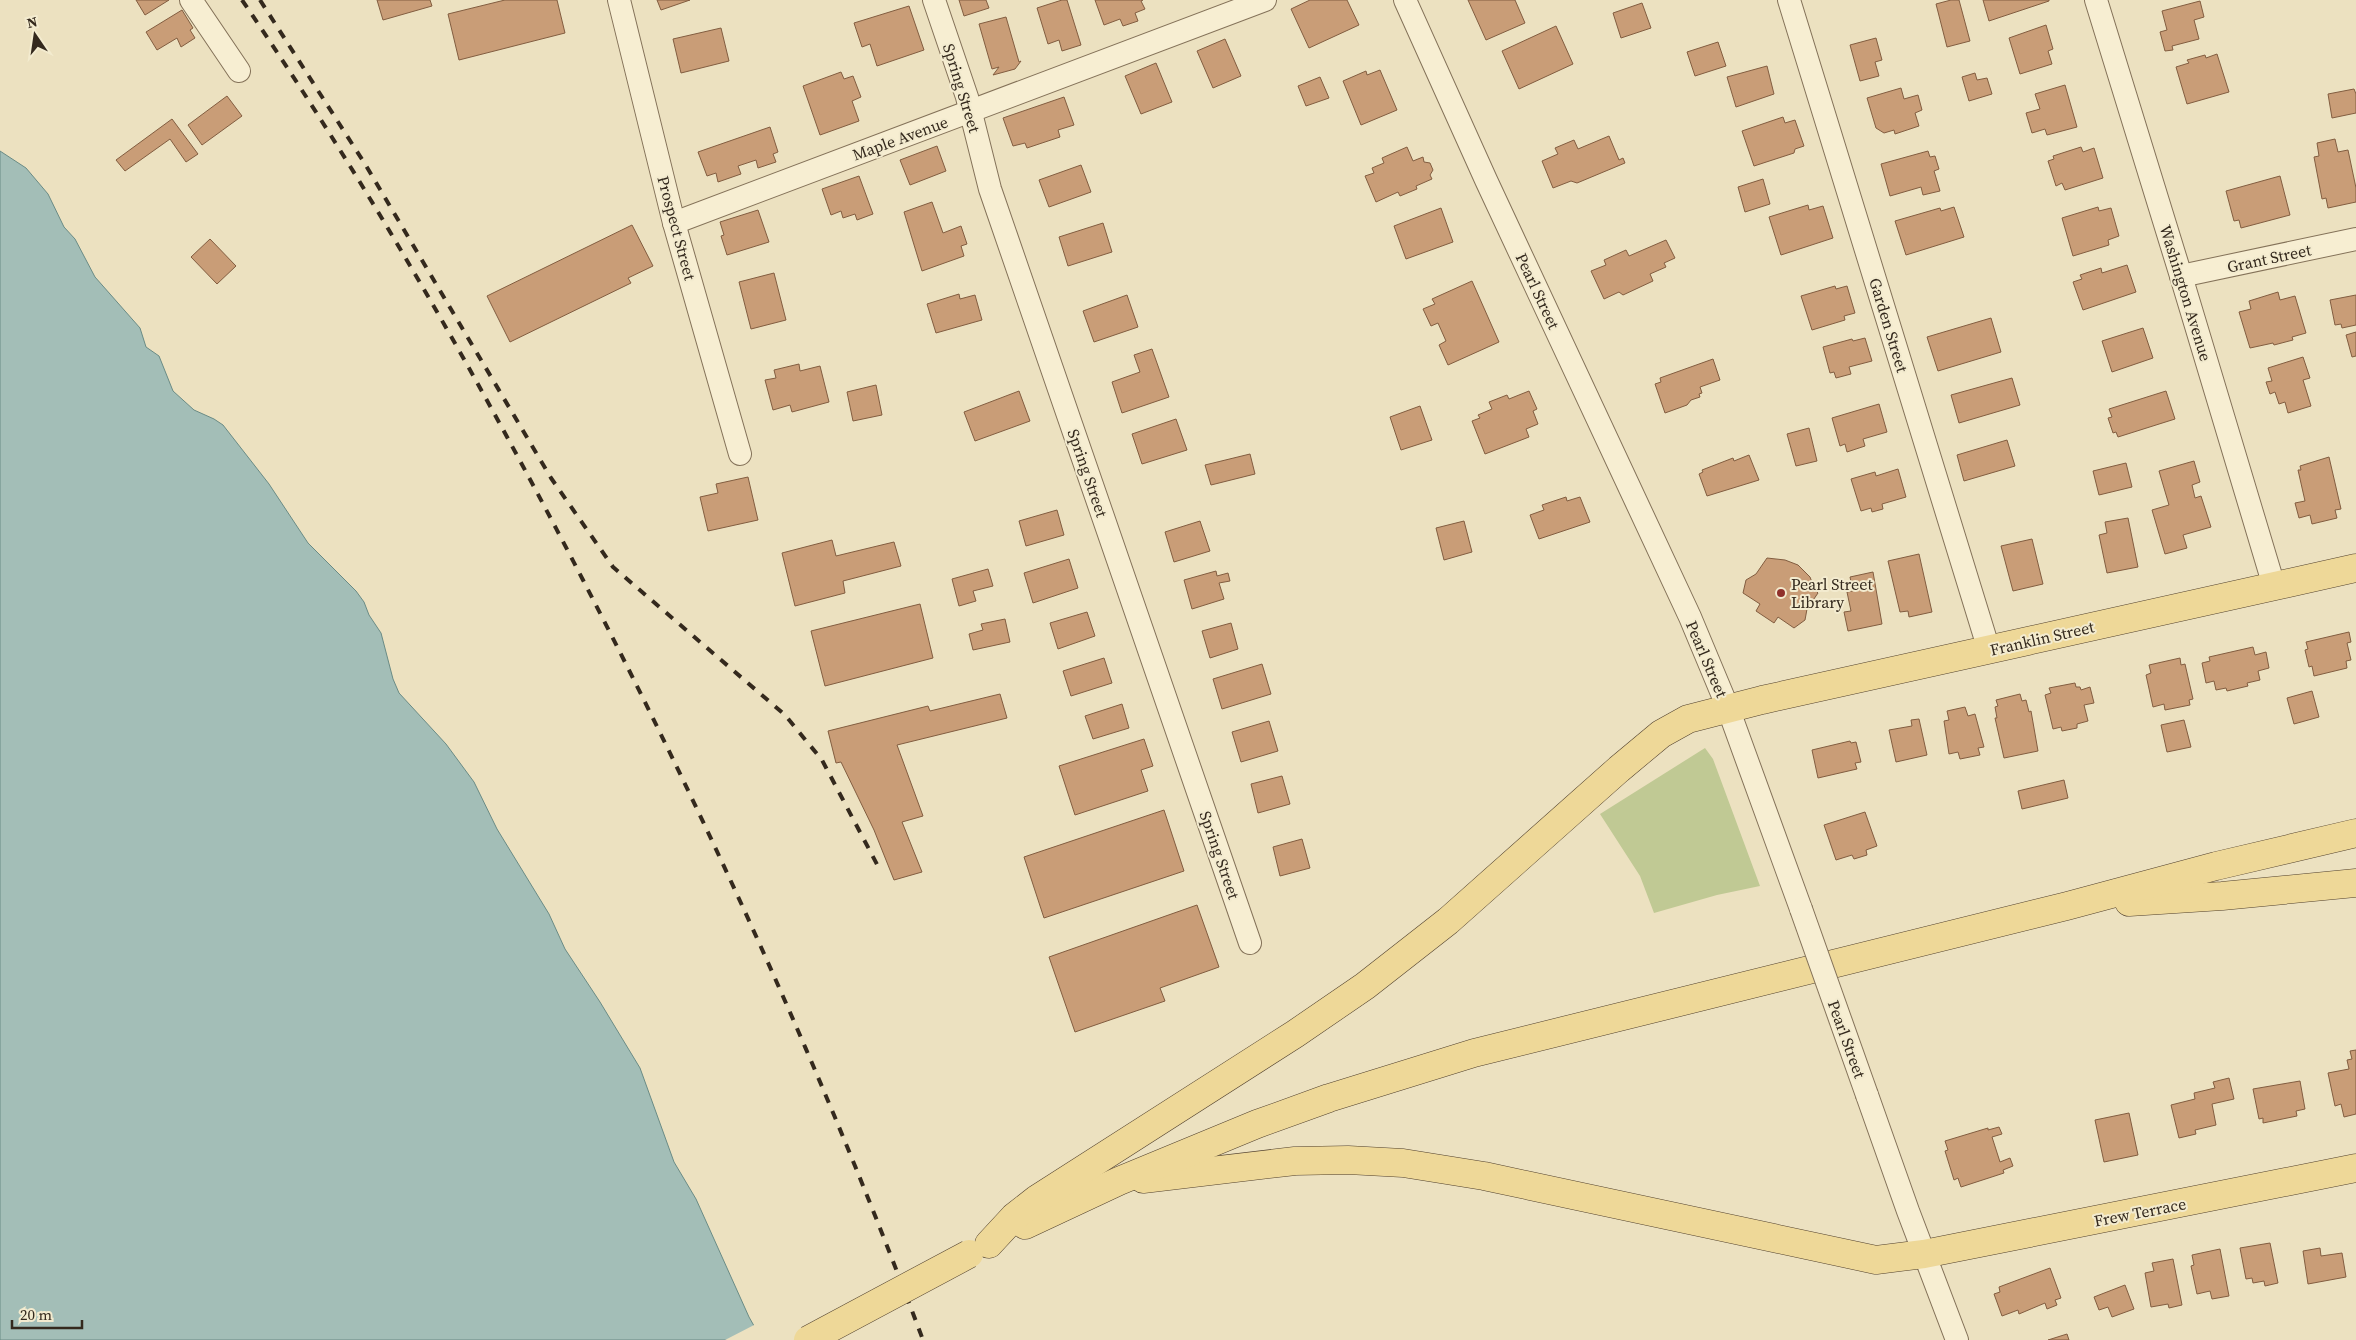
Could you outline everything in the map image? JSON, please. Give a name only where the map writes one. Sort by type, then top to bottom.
[{"type":"main road","name":"Franklin Street","points":[[979,1249],[1037,1199],[1323,1016],[1407,955],[1661,734],[1688,718],[2356,568]]},
{"type":"main road","points":[[808,1340],[979,1249],[1118,1181],[1257,1124],[1374,1083],[1474,1053],[2067,906],[2216,866],[2356,832]]},
{"type":"main road","points":[[2067,906],[2222,896],[2356,883]]},
{"type":"main road","name":"Frew Terrace","points":[[1118,1181],[1169,1177],[1295,1161],[1348,1160],[1403,1163],[1484,1176],[1861,1257],[1892,1259],[2356,1168]]},
{"type":"street","points":[[191,0],[239,71]]},
{"type":"street","name":"Prospect Street","points":[[619,0],[674,223],[740,454]]},
{"type":"street","name":"Spring Street","points":[[934,0],[967,97],[990,189],[1250,943]]},
{"type":"street","name":"Maple Avenue","points":[[674,223],[1265,0]]},
{"type":"street","name":"Pearl Street","points":[[1405,0],[1486,180],[1643,514],[1728,708],[1924,1254],[1957,1340]]},
{"type":"street","name":"Garden Street","points":[[1789,0],[1989,650]]},
{"type":"street","name":"Washington Avenue","points":[[2096,0],[2182,276],[2274,586]]},
{"type":"street","name":"Grant Street","points":[[2182,276],[2356,239]]},
{"type":"green space","points":[[1705,748],[1713,759],[1760,886],[1717,895],[1654,913],[1640,876],[1600,814]]},
{"type":"water","points":[[0,151],[26,168],[48,194],[64,227],[75,239],[95,277],[140,328],[146,347],[159,356],[173,391],[194,410],[223,425],[269,484],[308,543],[356,591],[364,602],[369,615],[381,633],[393,679],[399,693],[446,744],[474,782],[497,829],[549,914],[565,949],[640,1068],[674,1162],[696,1199],[749,1317],[762,1340],[0,1340]]},
{"type":"pier","points":[[756,1324],[765,1340],[725,1340]]},
{"type":"building","points":[[136,0],[169,0],[145,15]]},
{"type":"building","points":[[377,0],[430,0],[432,6],[383,20]]},
{"type":"building","points":[[505,0],[557,0],[565,33],[459,60],[448,14]]},
{"type":"building","points":[[657,0],[690,0],[661,10]]},
{"type":"building","points":[[959,0],[986,0],[989,8],[964,16]]},
{"type":"building","points":[[1067,0],[1081,45],[1062,51],[1059,40],[1048,44],[1037,8]]},
{"type":"building","points":[[1095,0],[1143,0],[1141,1],[1145,9],[1135,13],[1138,21],[1123,26],[1120,19],[1104,25]]},
{"type":"building","points":[[1310,0],[1347,0],[1359,25],[1309,48],[1291,9]]},
{"type":"building","points":[[1468,0],[1515,0],[1525,23],[1486,40]]},
{"type":"building","points":[[1959,0],[1970,41],[1947,47],[1936,4]]},
{"type":"building","points":[[1983,0],[2049,0],[2049,1],[1989,21]]},
{"type":"building","points":[[2200,1],[2204,17],[2194,20],[2199,39],[2172,46],[2173,50],[2165,51],[2160,32],[2167,30],[2162,11]]},
{"type":"building","points":[[1642,3],[1651,28],[1621,38],[1613,13]]},
{"type":"building","points":[[909,6],[924,50],[877,66],[870,44],[862,47],[854,23]]},
{"type":"building","points":[[182,10],[193,28],[190,30],[195,38],[181,47],[177,38],[157,50],[146,32]]},
{"type":"building","points":[[1006,17],[1019,62],[1021,61],[1015,69],[993,75],[999,67],[992,69],[979,24]]},
{"type":"building","points":[[2046,25],[2053,49],[2048,51],[2052,64],[2020,74],[2009,38]]},
{"type":"building","points":[[1556,26],[1573,64],[1519,89],[1502,51]]},
{"type":"building","points":[[721,28],[729,61],[681,73],[673,39]]},
{"type":"building","points":[[1876,38],[1882,60],[1875,62],[1879,76],[1860,81],[1850,45]]},
{"type":"building","points":[[1225,39],[1241,76],[1213,88],[1197,51]]},
{"type":"building","points":[[1718,42],[1726,66],[1695,76],[1687,52]]},
{"type":"building","points":[[2217,54],[2229,92],[2187,104],[2176,67],[2189,63],[2187,60],[2205,55],[2206,58]]},
{"type":"building","points":[[1156,63],[1172,102],[1141,114],[1125,76]]},
{"type":"building","points":[[1767,66],[1774,94],[1736,107],[1727,77]]},
{"type":"building","points":[[1380,70],[1397,110],[1361,125],[1343,81],[1366,71],[1367,75]]},
{"type":"building","points":[[841,72],[844,79],[853,76],[861,97],[852,101],[859,121],[820,135],[803,86]]},
{"type":"building","points":[[1975,73],[1977,80],[1987,78],[1992,94],[1969,101],[1962,77]]},
{"type":"building","points":[[1320,77],[1329,98],[1306,106],[1298,86]]},
{"type":"building","points":[[2065,85],[2077,127],[2047,135],[2045,129],[2032,133],[2026,113],[2040,109],[2035,94]]},
{"type":"building","points":[[1901,88],[1904,99],[1918,95],[1922,110],[1915,113],[1919,126],[1895,134],[1894,130],[1884,133],[1876,128],[1867,98]]},
{"type":"building","points":[[2354,89],[2356,94],[2356,113],[2332,118],[2328,94]]},
{"type":"building","points":[[227,96],[242,116],[202,145],[188,125]]},
{"type":"building","points":[[1064,97],[1074,125],[1058,130],[1060,137],[1027,148],[1025,143],[1013,146],[1003,118]]},
{"type":"building","points":[[1783,117],[1785,123],[1795,120],[1804,146],[1795,149],[1794,153],[1754,166],[1742,131]]},
{"type":"building","points":[[172,119],[198,154],[186,162],[170,139],[125,171],[116,160]]},
{"type":"building","points":[[770,127],[778,152],[773,154],[776,162],[758,168],[756,160],[738,166],[741,174],[718,182],[716,173],[707,176],[698,152]]},
{"type":"building","points":[[1609,136],[1619,160],[1623,158],[1625,163],[1577,183],[1571,181],[1553,188],[1542,161],[1558,154],[1555,148],[1574,140],[1578,149]]},
{"type":"building","points":[[2335,139],[2338,152],[2348,150],[2356,188],[2356,202],[2328,208],[2326,198],[2322,199],[2314,157],[2319,156],[2317,143]]},
{"type":"building","points":[[937,146],[946,171],[910,185],[900,160]]},
{"type":"building","points":[[1407,147],[1413,161],[1423,157],[1424,162],[1430,163],[1433,170],[1430,175],[1432,179],[1416,186],[1417,189],[1400,196],[1398,192],[1376,202],[1365,176],[1374,173],[1372,168],[1384,163],[1382,158]]},
{"type":"building","points":[[2081,147],[2083,152],[2094,148],[2103,178],[2065,190],[2062,183],[2056,186],[2048,161],[2054,159],[2053,156]]},
{"type":"building","points":[[1928,151],[1930,157],[1935,156],[1939,169],[1934,171],[1940,191],[1923,195],[1921,187],[1890,196],[1881,164]]},
{"type":"building","points":[[1081,165],[1091,192],[1049,207],[1039,180]]},
{"type":"building","points":[[859,176],[873,214],[857,220],[855,214],[843,218],[841,211],[831,215],[822,189]]},
{"type":"building","points":[[2280,176],[2290,215],[2241,228],[2239,220],[2234,221],[2226,191]]},
{"type":"building","points":[[1763,179],[1770,204],[1745,212],[1738,187]]},
{"type":"building","points":[[932,202],[943,233],[961,226],[967,244],[961,246],[964,256],[922,271],[904,212]]},
{"type":"building","points":[[1808,205],[1809,210],[1823,206],[1833,238],[1781,255],[1769,217]]},
{"type":"building","points":[[1954,207],[1964,237],[1906,255],[1895,221],[1940,208],[1941,211]]},
{"type":"building","points":[[2098,207],[2099,211],[2111,208],[2119,236],[2108,240],[2109,245],[2073,256],[2062,218]]},
{"type":"building","points":[[1441,208],[1453,242],[1406,259],[1394,226]]},
{"type":"building","points":[[758,210],[769,242],[727,255],[721,236],[724,235],[720,222]]},
{"type":"building","points":[[1103,223],[1112,252],[1068,266],[1059,237]]},
{"type":"building","points":[[632,225],[653,266],[628,278],[631,283],[510,342],[487,296]]},
{"type":"building","points":[[210,239],[236,266],[217,284],[191,257]]},
{"type":"building","points":[[1666,240],[1675,258],[1664,263],[1666,267],[1650,274],[1653,281],[1623,295],[1619,292],[1604,299],[1591,271],[1606,265],[1604,260],[1626,250],[1629,256]]},
{"type":"building","points":[[2127,265],[2136,292],[2083,310],[2073,282],[2082,279],[2080,275],[2101,268],[2102,273]]},
{"type":"building","points":[[774,273],[786,320],[751,329],[739,282]]},
{"type":"building","points":[[1472,281],[1499,342],[1448,365],[1439,345],[1446,341],[1438,323],[1431,326],[1423,309],[1435,304],[1432,299]]},
{"type":"building","points":[[1835,286],[1836,289],[1847,286],[1855,313],[1844,316],[1845,320],[1812,330],[1801,296]]},
{"type":"building","points":[[2278,292],[2280,300],[2295,296],[2306,333],[2292,337],[2293,340],[2250,348],[2239,312],[2251,309],[2249,301]]},
{"type":"building","points":[[959,294],[960,299],[975,295],[982,320],[936,333],[927,304]]},
{"type":"building","points":[[1127,295],[1138,327],[1094,342],[1083,311]]},
{"type":"building","points":[[2356,295],[2356,325],[2342,328],[2341,324],[2335,325],[2330,300]]},
{"type":"building","points":[[1991,318],[2001,352],[1938,371],[1927,337]]},
{"type":"building","points":[[2143,328],[2153,358],[2112,372],[2102,341]]},
{"type":"building","points":[[2356,332],[2356,356],[2352,357],[2346,335]]},
{"type":"building","points":[[1865,338],[1872,361],[1849,367],[1851,374],[1836,378],[1834,372],[1830,373],[1823,347],[1852,339],[1853,341]]},
{"type":"building","points":[[1152,349],[1169,397],[1122,413],[1112,382],[1140,372],[1134,355]]},
{"type":"building","points":[[2303,357],[2310,378],[2303,380],[2311,406],[2288,413],[2285,402],[2279,404],[2275,392],[2270,394],[2266,382],[2272,381],[2268,368]]},
{"type":"building","points":[[1713,359],[1720,380],[1700,387],[1702,393],[1699,394],[1700,397],[1691,400],[1687,405],[1665,413],[1655,384],[1661,382],[1660,378]]},
{"type":"building","points":[[799,364],[800,371],[820,366],[829,402],[792,412],[790,405],[773,410],[765,380],[776,378],[774,370]]},
{"type":"building","points":[[2012,378],[2020,405],[1959,423],[1951,395]]},
{"type":"building","points":[[876,385],[882,415],[853,421],[847,392]]},
{"type":"building","points":[[1019,391],[1030,421],[975,441],[964,412]]},
{"type":"building","points":[[1529,391],[1537,409],[1533,411],[1538,424],[1526,429],[1529,437],[1485,454],[1472,421],[1480,418],[1478,415],[1492,409],[1489,402],[1507,395],[1509,399]]},
{"type":"building","points":[[2166,391],[2175,419],[2118,437],[2116,432],[2113,433],[2108,418],[2112,417],[2109,409]]},
{"type":"building","points":[[1879,404],[1887,432],[1863,439],[1865,446],[1847,452],[1845,444],[1840,446],[1832,418]]},
{"type":"building","points":[[1420,406],[1432,440],[1401,450],[1390,417]]},
{"type":"building","points":[[1176,419],[1187,450],[1142,464],[1132,434]]},
{"type":"building","points":[[1809,428],[1817,461],[1796,466],[1787,434]]},
{"type":"building","points":[[2007,440],[2015,466],[1964,481],[1957,455]]},
{"type":"building","points":[[1250,454],[1255,474],[1211,485],[1205,465]]},
{"type":"building","points":[[1749,455],[1759,480],[1707,496],[1699,474],[1703,472],[1702,470],[1733,458],[1734,461]]},
{"type":"building","points":[[2329,457],[2341,509],[2335,510],[2337,518],[2312,524],[2310,515],[2299,518],[2295,503],[2305,501],[2298,470],[2301,470],[2300,466]]},
{"type":"building","points":[[2194,461],[2200,482],[2192,485],[2195,498],[2201,496],[2211,527],[2183,535],[2187,548],[2165,554],[2152,510],[2169,505],[2159,471]]},
{"type":"building","points":[[2126,463],[2132,487],[2099,495],[2093,471]]},
{"type":"building","points":[[1898,469],[1906,497],[1882,504],[1883,509],[1872,512],[1871,508],[1861,511],[1851,479],[1875,472],[1876,476]]},
{"type":"building","points":[[748,477],[758,520],[708,531],[700,497],[718,493],[716,484]]},
{"type":"building","points":[[1566,497],[1567,501],[1580,497],[1590,522],[1539,539],[1530,515],[1544,510],[1542,505]]},
{"type":"building","points":[[1057,510],[1064,535],[1026,546],[1019,521]]},
{"type":"building","points":[[2128,518],[2138,567],[2107,573],[2099,535],[2107,533],[2105,522]]},
{"type":"building","points":[[1200,521],[1210,551],[1174,562],[1165,532]]},
{"type":"building","points":[[1464,521],[1472,552],[1444,560],[1436,528]]},
{"type":"building","points":[[2032,539],[2043,584],[2013,591],[2001,546]]},
{"type":"building","points":[[832,540],[836,556],[894,542],[901,566],[843,581],[845,593],[795,606],[782,553]]},
{"type":"building","points":[[1919,554],[1932,612],[1909,617],[1908,611],[1900,612],[1888,561]]},
{"type":"building","name":"Pearl Street Library","points":[[1767,558],[1785,560],[1798,565],[1810,577],[1818,593],[1807,609],[1805,620],[1794,628],[1778,617],[1774,623],[1756,611],[1760,604],[1743,593],[1746,580],[1756,574]]},
{"type":"building","points":[[1069,559],[1078,588],[1033,603],[1024,573]]},
{"type":"building","points":[[988,569],[993,586],[973,591],[976,601],[959,606],[952,579]]},
{"type":"building","points":[[1216,571],[1217,576],[1228,573],[1230,581],[1219,583],[1224,599],[1192,609],[1184,580]]},
{"type":"building","points":[[1873,572],[1882,624],[1848,631],[1844,612],[1851,611],[1847,592],[1853,591],[1850,577]]},
{"type":"building","points":[[920,604],[933,658],[825,686],[811,631]]},
{"type":"building","points":[[1087,612],[1095,636],[1058,649],[1050,623]]},
{"type":"building","points":[[1005,619],[1010,642],[973,650],[969,634],[983,630],[981,624]]},
{"type":"building","points":[[1231,623],[1238,649],[1210,658],[1202,631]]},
{"type":"building","points":[[2349,632],[2351,642],[2347,643],[2351,660],[2346,661],[2347,668],[2314,676],[2312,666],[2309,667],[2305,650],[2308,649],[2306,642]]},
{"type":"building","points":[[2253,647],[2255,655],[2266,652],[2269,668],[2258,671],[2260,680],[2247,683],[2248,686],[2227,691],[2226,688],[2216,690],[2214,681],[2206,683],[2202,663],[2210,661],[2209,657]]},
{"type":"building","points":[[1104,658],[1112,683],[1071,696],[1063,671]]},
{"type":"building","points":[[2180,658],[2181,665],[2185,664],[2193,699],[2189,700],[2190,705],[2165,710],[2164,704],[2153,707],[2146,675],[2151,673],[2149,665]]},
{"type":"building","points":[[1262,664],[1271,694],[1222,709],[1213,679]]},
{"type":"building","points":[[2075,683],[2076,687],[2080,687],[2081,690],[2090,687],[2094,703],[2084,705],[2088,721],[2077,724],[2077,728],[2062,731],[2061,727],[2053,729],[2045,695],[2051,693],[2049,688]]},
{"type":"building","points":[[2312,691],[2319,717],[2294,724],[2287,698]]},
{"type":"building","points":[[1000,694],[1007,718],[897,745],[923,816],[902,822],[922,872],[894,880],[874,830],[841,762],[836,763],[828,731],[928,706],[930,711]]},
{"type":"building","points":[[2020,694],[2022,701],[2026,700],[2029,712],[2031,711],[2038,751],[2004,758],[1995,718],[1997,718],[1995,707],[1998,706],[1996,700]]},
{"type":"building","points":[[1122,704],[1129,728],[1093,739],[1085,716]]},
{"type":"building","points":[[1965,707],[1968,716],[1975,714],[1984,747],[1978,748],[1980,755],[1960,759],[1958,752],[1949,754],[1944,721],[1949,720],[1947,711]]},
{"type":"building","points":[[1919,719],[1927,755],[1896,762],[1889,730],[1912,726],[1911,720]]},
{"type":"building","points":[[2184,720],[2191,747],[2167,752],[2161,725]]},
{"type":"building","points":[[1269,721],[1278,751],[1241,762],[1232,732]]},
{"type":"building","points":[[1144,739],[1153,766],[1141,770],[1148,791],[1075,815],[1059,766]]},
{"type":"building","points":[[1850,741],[1851,743],[1856,742],[1861,762],[1855,763],[1857,769],[1818,778],[1812,750]]},
{"type":"building","points":[[1282,776],[1290,804],[1258,813],[1251,784]]},
{"type":"building","points":[[2064,780],[2068,798],[2022,809],[2018,791]]},
{"type":"building","points":[[1164,810],[1184,871],[1044,918],[1024,857]]},
{"type":"building","points":[[1865,812],[1877,846],[1866,850],[1867,855],[1854,859],[1852,855],[1836,860],[1824,825]]},
{"type":"building","points":[[1302,839],[1310,868],[1280,876],[1273,847]]},
{"type":"building","points":[[1197,905],[1219,967],[1160,988],[1165,1001],[1075,1032],[1049,957]]},
{"type":"building","points":[[2356,1050],[2356,1114],[2344,1117],[2341,1104],[2335,1106],[2328,1073],[2349,1069],[2347,1060],[2352,1059],[2350,1051]]},
{"type":"building","points":[[2229,1078],[2234,1099],[2212,1104],[2216,1125],[2195,1130],[2196,1134],[2179,1138],[2171,1105],[2195,1099],[2194,1093],[2215,1088],[2213,1082]]},
{"type":"building","points":[[2300,1081],[2305,1109],[2296,1111],[2297,1116],[2263,1123],[2263,1118],[2259,1119],[2253,1089]]},
{"type":"building","points":[[2129,1113],[2138,1155],[2104,1162],[2095,1120]]},
{"type":"building","points":[[1999,1127],[2002,1134],[1992,1137],[2000,1162],[2010,1158],[2013,1166],[2003,1170],[2004,1173],[1961,1187],[1958,1178],[1954,1180],[1945,1151],[1948,1150],[1945,1141],[1988,1128],[1988,1130]]},
{"type":"building","points":[[2270,1243],[2278,1283],[2265,1286],[2264,1281],[2253,1283],[2252,1278],[2246,1279],[2240,1248]]},
{"type":"building","points":[[2320,1248],[2321,1256],[2342,1253],[2346,1277],[2308,1284],[2303,1251]]},
{"type":"building","points":[[2220,1249],[2229,1296],[2212,1299],[2210,1291],[2197,1294],[2191,1266],[2194,1265],[2192,1255]]},
{"type":"building","points":[[2173,1259],[2182,1305],[2169,1308],[2168,1304],[2151,1307],[2145,1273],[2154,1271],[2152,1263]]},
{"type":"building","points":[[2050,1268],[2061,1298],[2055,1300],[2057,1305],[2047,1309],[2045,1303],[2019,1314],[2018,1310],[2002,1316],[1994,1294],[2000,1292],[1999,1287]]},
{"type":"building","points":[[2125,1285],[2134,1309],[2112,1317],[2108,1307],[2099,1310],[2094,1297]]},
{"type":"building","points":[[2067,1334],[2069,1340],[2048,1340]]},
{"type":"railway","points":[[242,0],[334,141],[422,285],[504,432],[583,580],[676,766],[765,955],[847,1146],[923,1340]]},
{"type":"railway","points":[[260,0],[365,164],[551,478],[613,567],[785,715],[822,760],[880,870]]},
{"type":"place","name":"Pearl Street Library","points":[[1781,593]]}]
